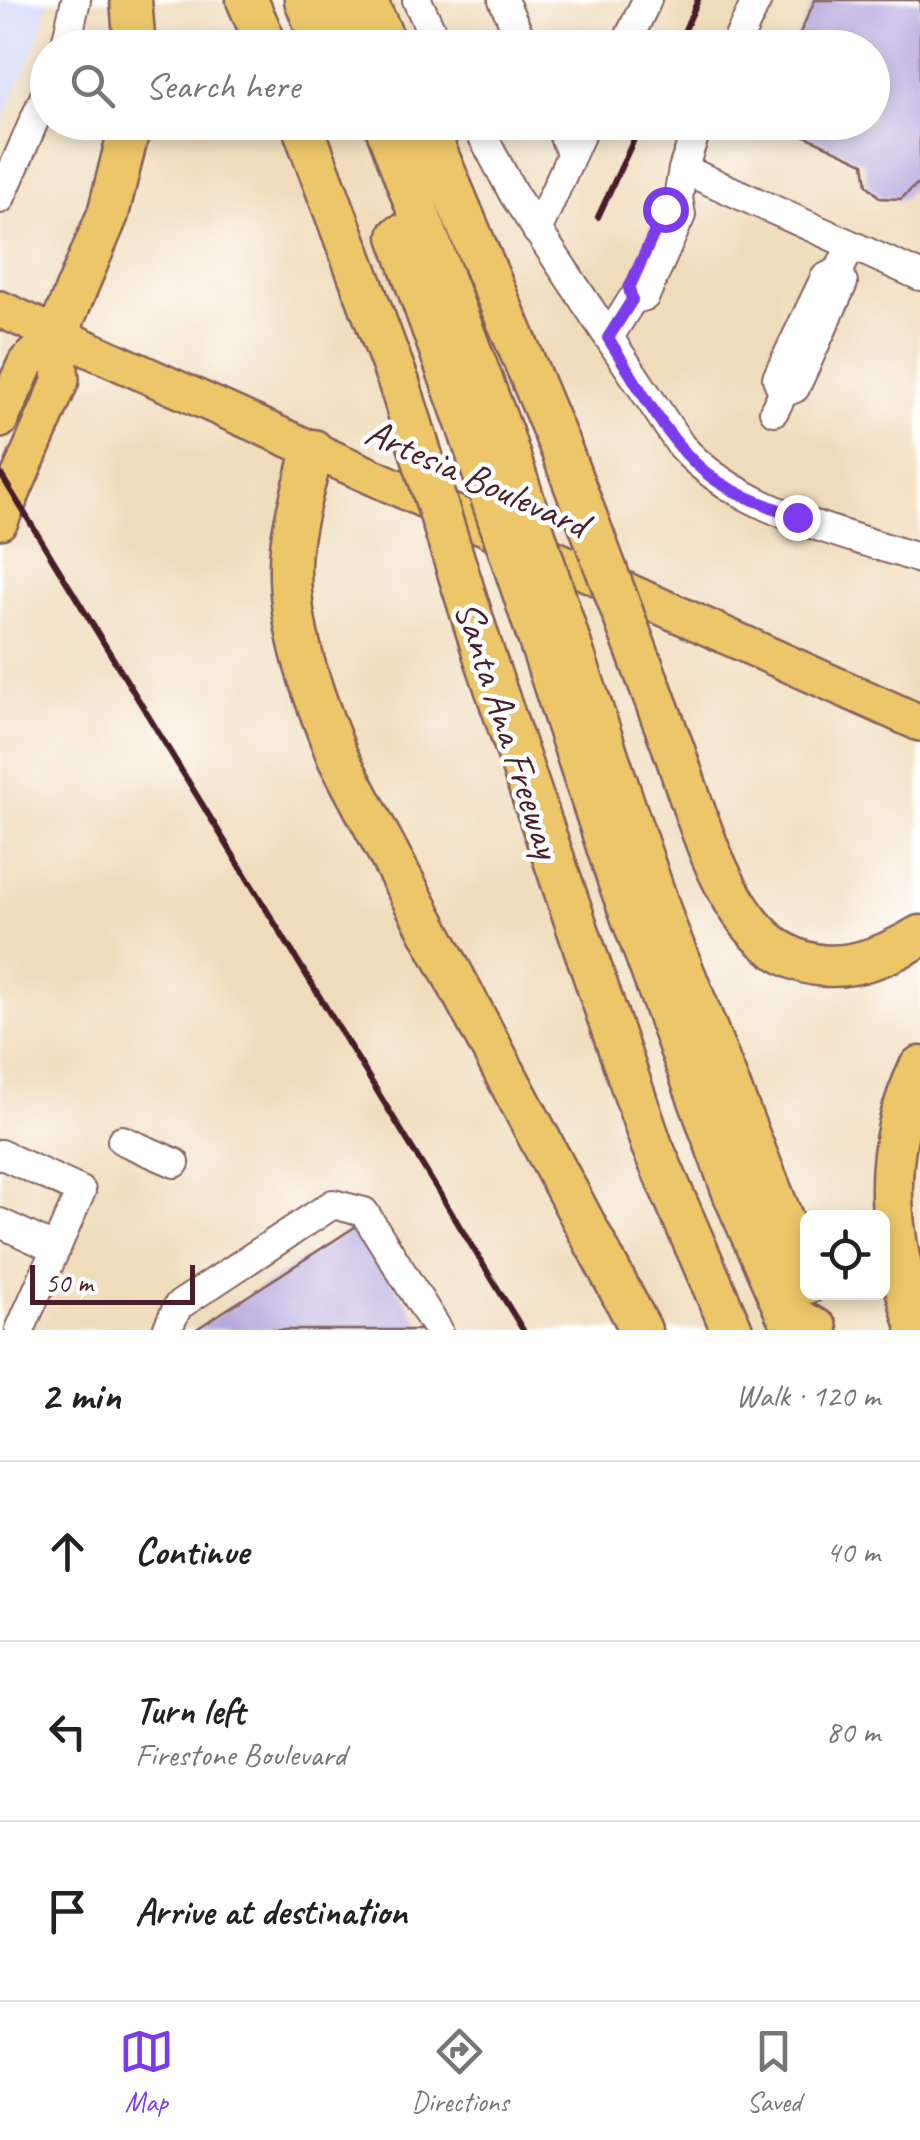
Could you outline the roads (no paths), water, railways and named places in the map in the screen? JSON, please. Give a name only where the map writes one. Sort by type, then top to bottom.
[{"type":"highway","points":[[131,0],[134,30]]},
{"type":"highway","points":[[247,0],[260,30]]},
{"type":"highway","points":[[305,0],[317,30]]},
{"type":"highway","points":[[336,0],[347,30]]},
{"type":"highway","points":[[366,0],[380,30]]},
{"type":"highway","points":[[57,335],[108,214],[126,140]]},
{"type":"highway","name":"Santa Ana Freeway","points":[[308,140],[399,383],[484,655],[652,1146],[732,1330]]},
{"type":"highway","points":[[363,140],[486,434]]},
{"type":"highway","points":[[390,140],[562,664],[800,1263]]},
{"type":"highway","points":[[432,140],[562,449],[727,895],[751,930],[778,950],[848,965],[895,951],[920,936]]},
{"type":"highway","points":[[313,450],[290,550],[295,618],[309,686],[338,758],[641,1330]]},
{"type":"highway","points":[[562,664],[624,898],[734,1196],[786,1313],[817,1330]]},
{"type":"highway","points":[[918,1330],[900,1273],[889,1192],[895,1137],[920,1066]]},
{"type":"highway","points":[[815,1300],[828,1330]]},
{"type":"main road","name":"Artesia Boulevard","points":[[0,308],[920,723]]},
{"type":"main road","points":[[0,420],[26,363],[57,335]]},
{"type":"main road","points":[[0,521],[61,380],[57,335]]},
{"type":"street","points":[[69,30],[76,0]]},
{"type":"street","points":[[417,0],[431,30]]},
{"type":"street","points":[[504,0],[516,30]]},
{"type":"street","points":[[633,30],[648,0]]},
{"type":"street","points":[[742,30],[756,0]]},
{"type":"street","points":[[0,199],[30,130]]},
{"type":"street","points":[[485,140],[537,230],[608,338],[681,446],[704,472],[732,491],[764,504],[920,559]]},
{"type":"street","points":[[566,140],[571,153]]},
{"type":"street","points":[[537,230],[577,140]]},
{"type":"street","points":[[608,338],[632,300],[629,288],[665,209],[678,198],[693,140]]},
{"type":"street","points":[[683,169],[845,258],[920,276]]},
{"type":"street","points":[[778,402],[795,388],[843,284],[845,258]]},
{"type":"street","points":[[122,1140],[174,1164]]},
{"type":"street","points":[[0,1154],[81,1192],[20,1330]]},
{"type":"street","points":[[167,1330],[178,1306],[333,1204],[364,1212],[438,1330]]},
{"type":"street","points":[[0,1223],[56,1250]]},
{"type":"railway","points":[[685,30],[698,0]]},
{"type":"railway","points":[[598,217],[634,140]]},
{"type":"railway","points":[[0,473],[523,1330]]}]
